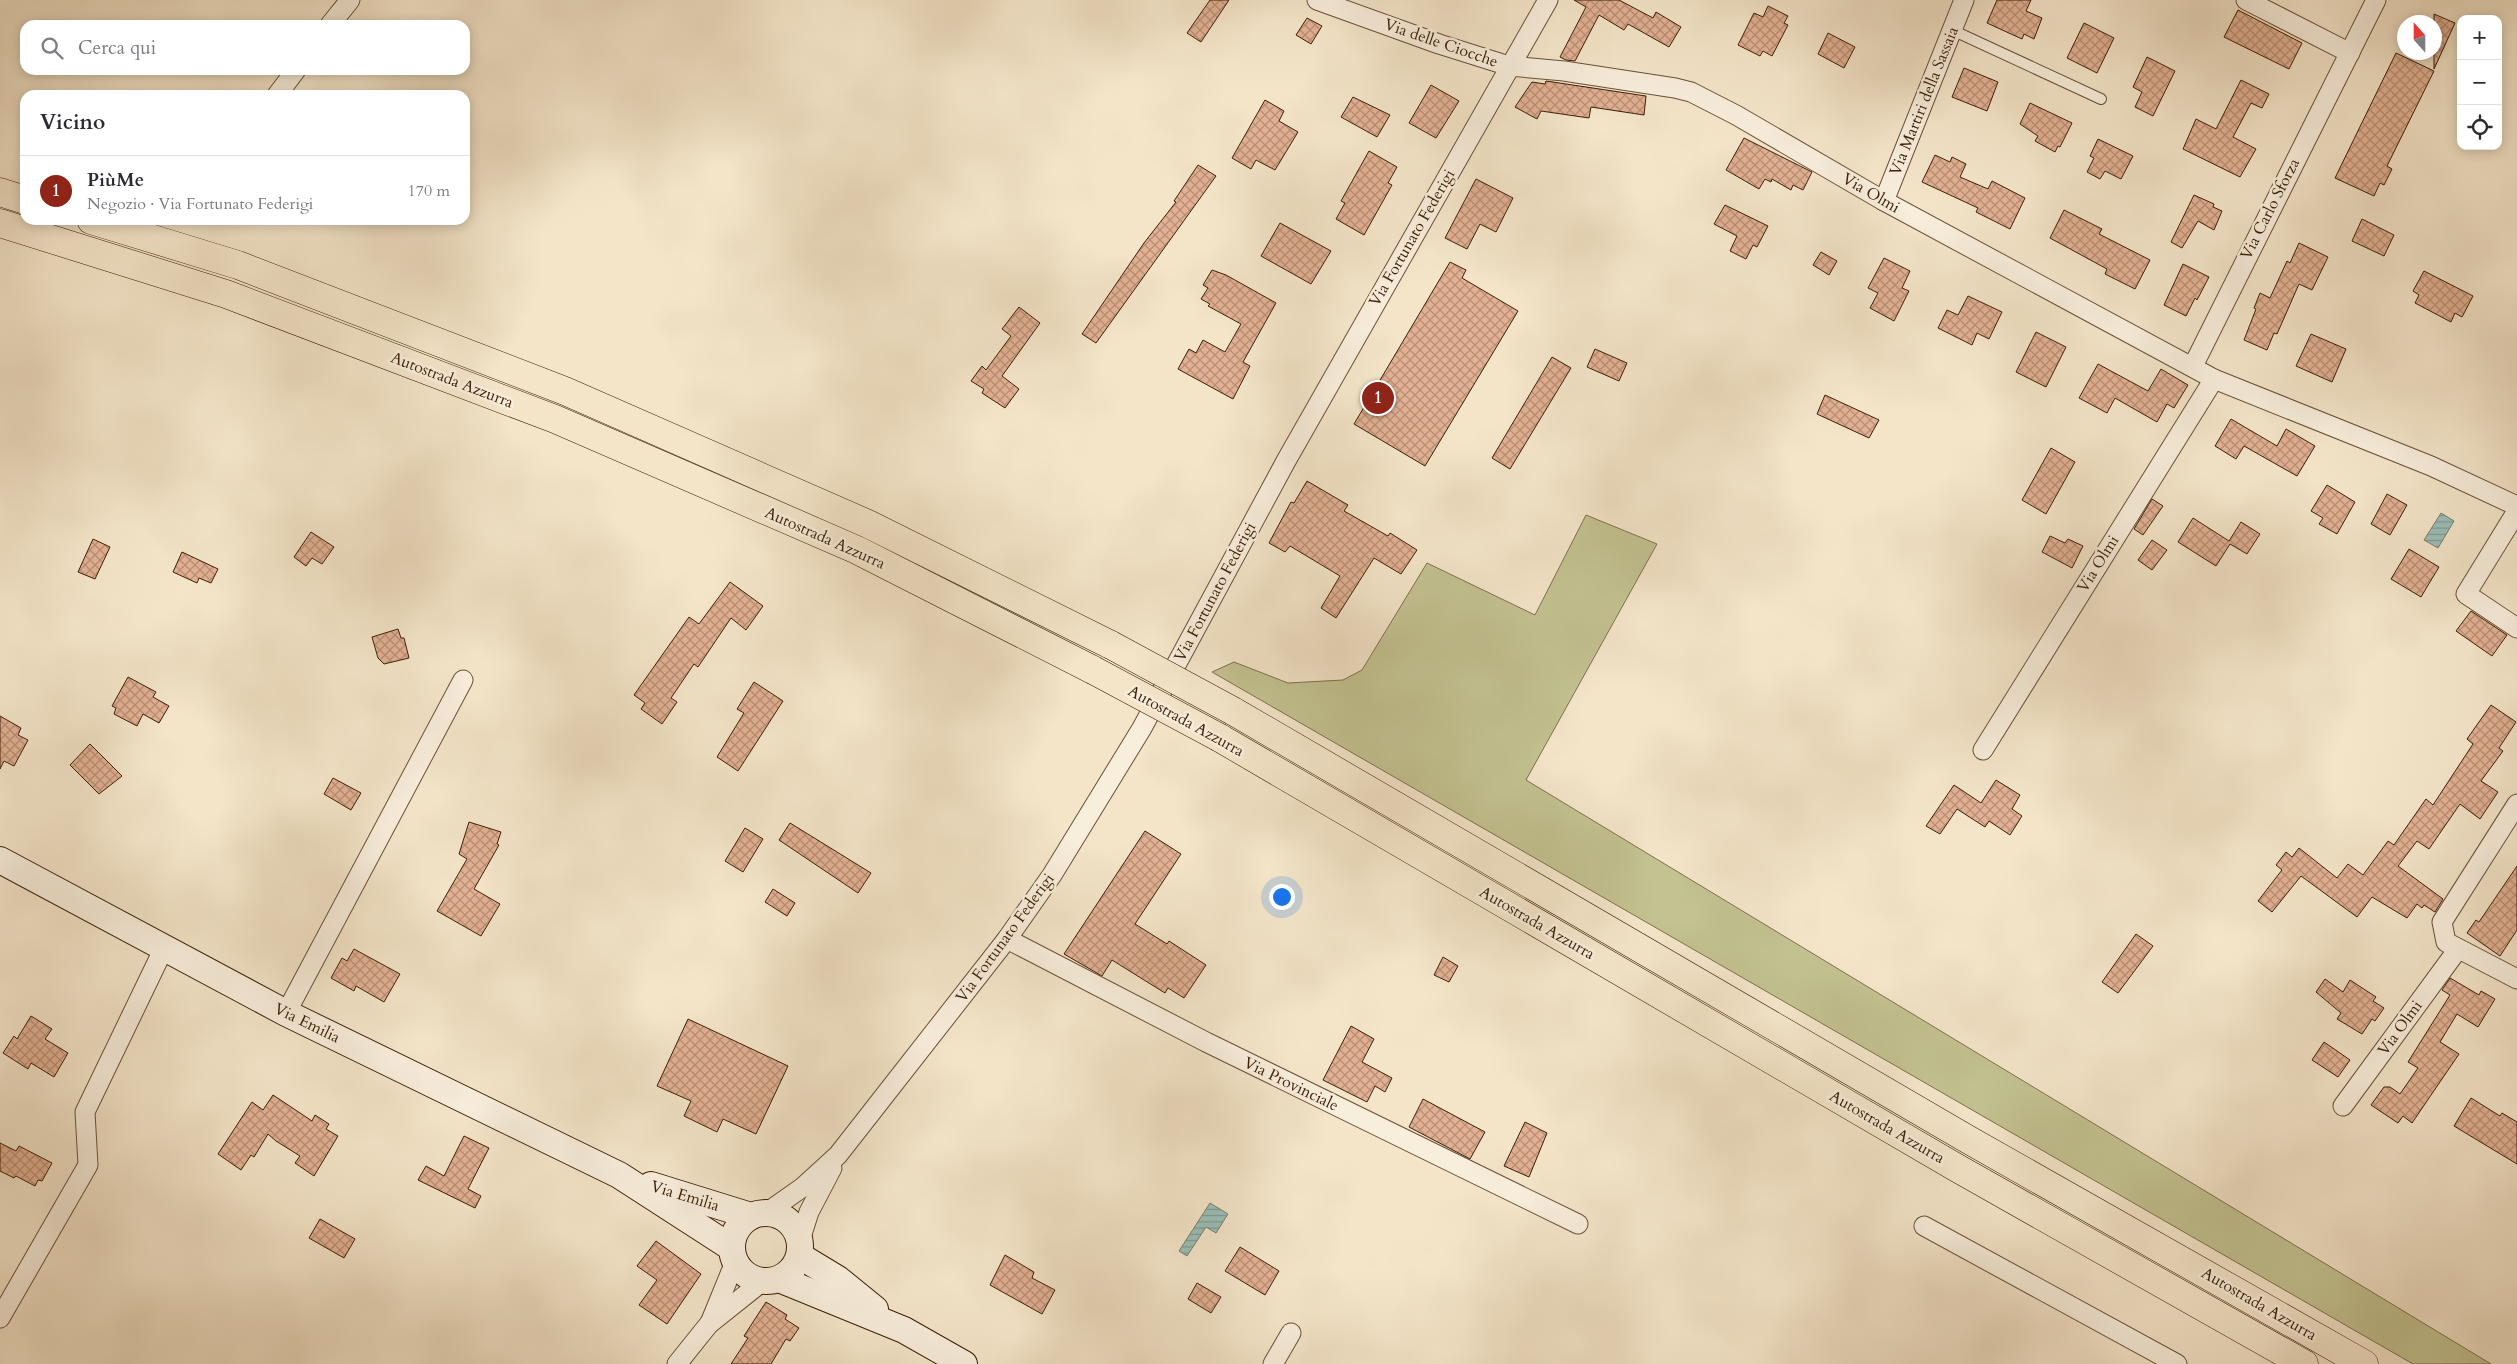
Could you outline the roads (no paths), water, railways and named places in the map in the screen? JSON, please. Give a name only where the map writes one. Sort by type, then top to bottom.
[{"type":"highway","points":[[0,192],[20,198]]},
{"type":"highway","name":"Autostrada Azzurra","points":[[0,223],[226,294],[555,419],[857,550],[1093,670],[1220,738],[1957,1168],[2304,1364]]},
{"type":"highway","name":"Autostrada Azzurra","points":[[107,225],[238,266],[565,391],[868,524],[1111,645],[1233,711],[1969,1140],[2364,1364]]},
{"type":"main road","name":"Via Emilia","points":[[0,860],[286,1013],[619,1175],[733,1255],[750,1277],[771,1280],[904,1330]]},
{"type":"main road","name":"Via Emilia","points":[[619,1175],[758,1214],[782,1216],[788,1220],[800,1248]]},
{"type":"main road","points":[[733,1255],[739,1226],[758,1214]]},
{"type":"main road","points":[[771,1280],[792,1270],[800,1248],[904,1330],[964,1364]]},
{"type":"street","points":[[334,20],[350,0]]},
{"type":"street","name":"Via delle Ciocche","points":[[1317,0],[1439,44],[1509,66]]},
{"type":"street","name":"Via Fortunato Federigi","points":[[758,1214],[803,1187],[838,1155],[1007,939],[1052,875],[1142,728],[1286,460],[1548,0]]},
{"type":"street","name":"Via Martiri della Sassaia","points":[[1884,201],[1964,0]]},
{"type":"street","points":[[2246,0],[2350,53]]},
{"type":"street","name":"Via Carlo Sforza","points":[[2193,366],[2265,219],[2350,53],[2369,2]]},
{"type":"street","name":"Via Olmi","points":[[1509,66],[1564,71],[1692,92],[1778,138],[1884,201],[2214,379],[2431,466],[2517,506]]},
{"type":"street","points":[[281,90],[292,75]]},
{"type":"street","name":"Via Olmi","points":[[1983,750],[2214,379]]},
{"type":"street","points":[[2517,511],[2466,594],[2517,628]]},
{"type":"street","points":[[286,1013],[463,680]]},
{"type":"street","points":[[2517,804],[2442,922],[2446,942],[2517,979]]},
{"type":"street","name":"Via Provinciale","points":[[1007,939],[1206,1042],[1578,1224]]},
{"type":"street","points":[[0,1318],[88,1165],[85,1112],[164,948]]},
{"type":"street","name":"Via Olmi","points":[[2343,1106],[2458,949]]},
{"type":"street","name":"Via Fortunato Federigi","points":[[800,1248],[809,1212],[838,1155]]},
{"type":"street","points":[[1924,1226],[2177,1364]]},
{"type":"street","points":[[709,1324],[733,1255]]},
{"type":"street","points":[[677,1364],[709,1324],[771,1280]]},
{"type":"street","points":[[1273,1364],[1291,1333]]},
{"type":"lane","points":[[1952,30],[2101,99]]},
{"type":"water","points":[[2441,513],[2454,521],[2438,548],[2424,540]]},
{"type":"water","points":[[1210,1203],[1228,1214],[1216,1233],[1206,1227],[1187,1256],[1179,1251]]},
{"type":"place","name":"PiùMe","points":[[1378,398]]}]
